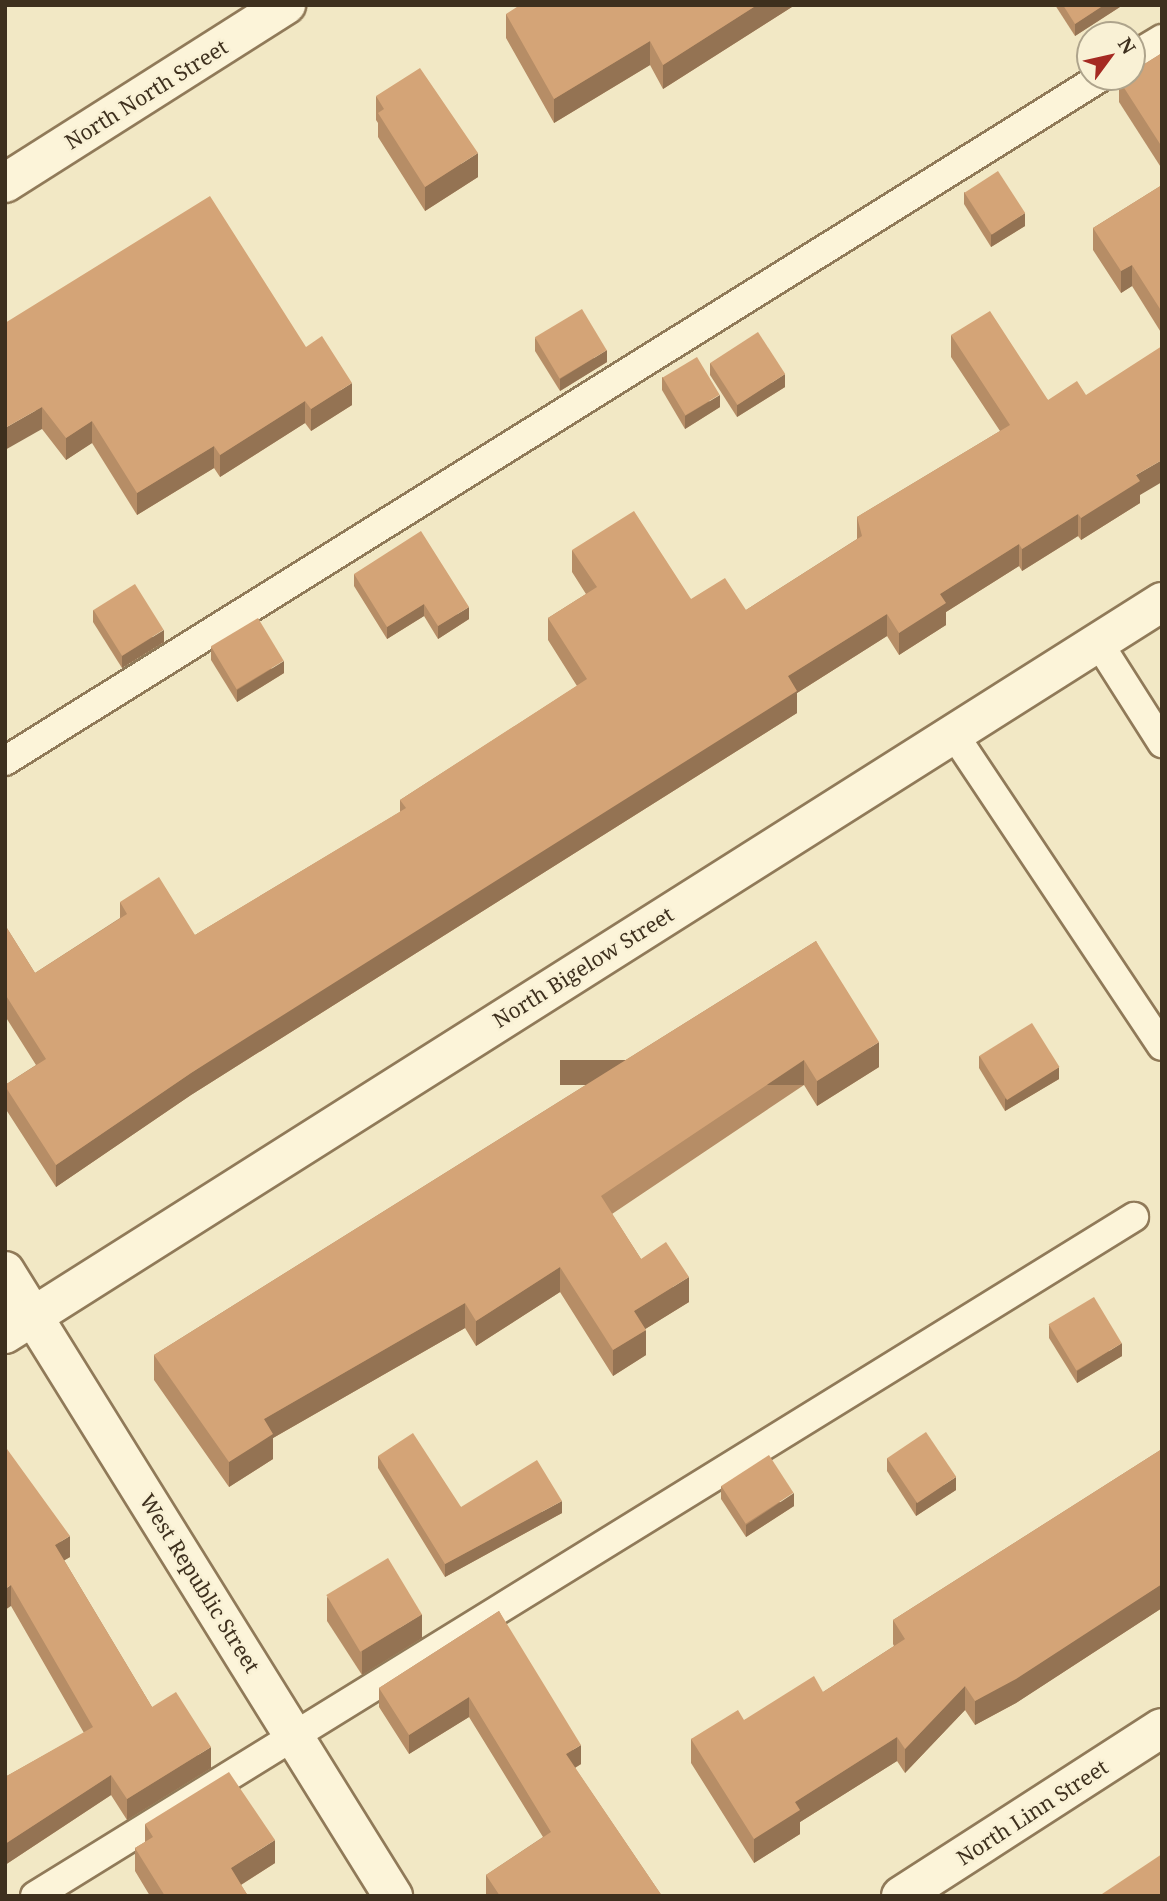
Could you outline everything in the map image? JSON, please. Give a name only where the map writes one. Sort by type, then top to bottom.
[{"type":"street","name":"North North Street","points":[[5,183],[286,5]]},
{"type":"street","name":"North Bigelow Street","points":[[20,1325],[1162,602]]},
{"type":"street","name":"West Republic Street","points":[[5,1271],[20,1325],[294,1735],[393,1896]]},
{"type":"street","name":"North Linn Street","points":[[901,1896],[1162,1728]]},
{"type":"lane","points":[[1146,49],[1162,39]]},
{"type":"lane","points":[[5,761],[1079,91]]},
{"type":"lane","points":[[1098,642],[1162,743]]},
{"type":"lane","points":[[953,733],[1162,1046]]},
{"type":"lane","points":[[36,1896],[1134,1217]]},
{"type":"building","points":[[520,5],[757,5],[663,65],[650,41],[554,99],[506,14]]},
{"type":"building","points":[[1063,5],[1104,5],[1076,21],[1075,24]]},
{"type":"building","points":[[1162,53],[1162,147],[1126,91],[1146,91],[1146,63]]},
{"type":"building","points":[[420,68],[478,153],[425,187],[378,113],[384,109],[376,96]]},
{"type":"building","points":[[998,171],[1025,213],[992,235],[964,193]]},
{"type":"building","points":[[1162,185],[1162,312],[1132,265],[1121,271],[1093,228]]},
{"type":"building","points":[[210,196],[306,347],[322,336],[352,383],[311,409],[305,401],[220,455],[214,446],[137,493],[92,421],[66,438],[42,407],[5,428],[5,323]]},
{"type":"building","points":[[582,309],[607,350],[560,378],[535,337]]},
{"type":"building","points":[[990,311],[1048,400],[1077,381],[1086,395],[1162,346],[1162,460],[1136,475],[1140,481],[1081,518],[1078,514],[1022,549],[1019,544],[940,594],[946,603],[899,633],[887,614],[788,676],[797,691],[191,1073],[56,1165],[5,1086],[46,1059],[5,994],[5,925],[35,973],[127,914],[120,902],[159,877],[195,935],[406,808],[400,800],[587,679],[548,618],[597,587],[572,550],[634,511],[691,599],[725,578],[746,610],[862,536],[857,517],[1010,425],[951,335]]},
{"type":"building","points":[[758,332],[785,374],[737,405],[710,363]]},
{"type":"building","points":[[697,357],[720,395],[685,415],[663,378]]},
{"type":"building","points":[[421,531],[469,607],[438,626],[424,604],[387,627],[354,574]]},
{"type":"building","points":[[135,584],[164,630],[122,656],[93,610]]},
{"type":"building","points":[[258,618],[284,661],[237,689],[211,646]]},
{"type":"building","points":[[816,941],[879,1042],[817,1081],[804,1060],[601,1196],[641,1259],[666,1242],[689,1277],[634,1311],[646,1330],[613,1350],[560,1267],[476,1321],[465,1303],[264,1419],[273,1434],[229,1462],[154,1355]]},
{"type":"building","points":[[1032,1023],[1060,1067],[1007,1100],[979,1056]]},
{"type":"building","points":[[1094,1297],[1122,1343],[1076,1371],[1049,1324]]},
{"type":"building","points":[[926,1432],[956,1477],[917,1503],[887,1458]]},
{"type":"building","points":[[413,1433],[461,1507],[537,1460],[562,1501],[445,1564],[378,1456]]},
{"type":"building","points":[[7,1449],[70,1536],[55,1545],[152,1707],[176,1692],[211,1747],[127,1799],[111,1775],[5,1844],[5,1777],[93,1727],[11,1585],[5,1589]]},
{"type":"building","points":[[1162,1449],[1162,1584],[1016,1679],[975,1701],[965,1686],[905,1749],[897,1737],[795,1802],[800,1810],[754,1839],[691,1739],[738,1710],[744,1720],[814,1676],[823,1692],[905,1639],[893,1620]]},
{"type":"building","points":[[769,1455],[794,1493],[746,1524],[721,1486]]},
{"type":"building","points":[[388,1558],[422,1615],[360,1652],[326,1595]]},
{"type":"building","points":[[499,1611],[581,1745],[566,1754],[662,1896],[500,1896],[486,1875],[551,1832],[469,1697],[409,1735],[379,1688]]},
{"type":"building","points":[[229,1772],[275,1840],[231,1868],[248,1896],[165,1896],[135,1848],[153,1837],[145,1824]]},
{"type":"building","points":[[1162,1854],[1162,1896],[1099,1896]]}]
